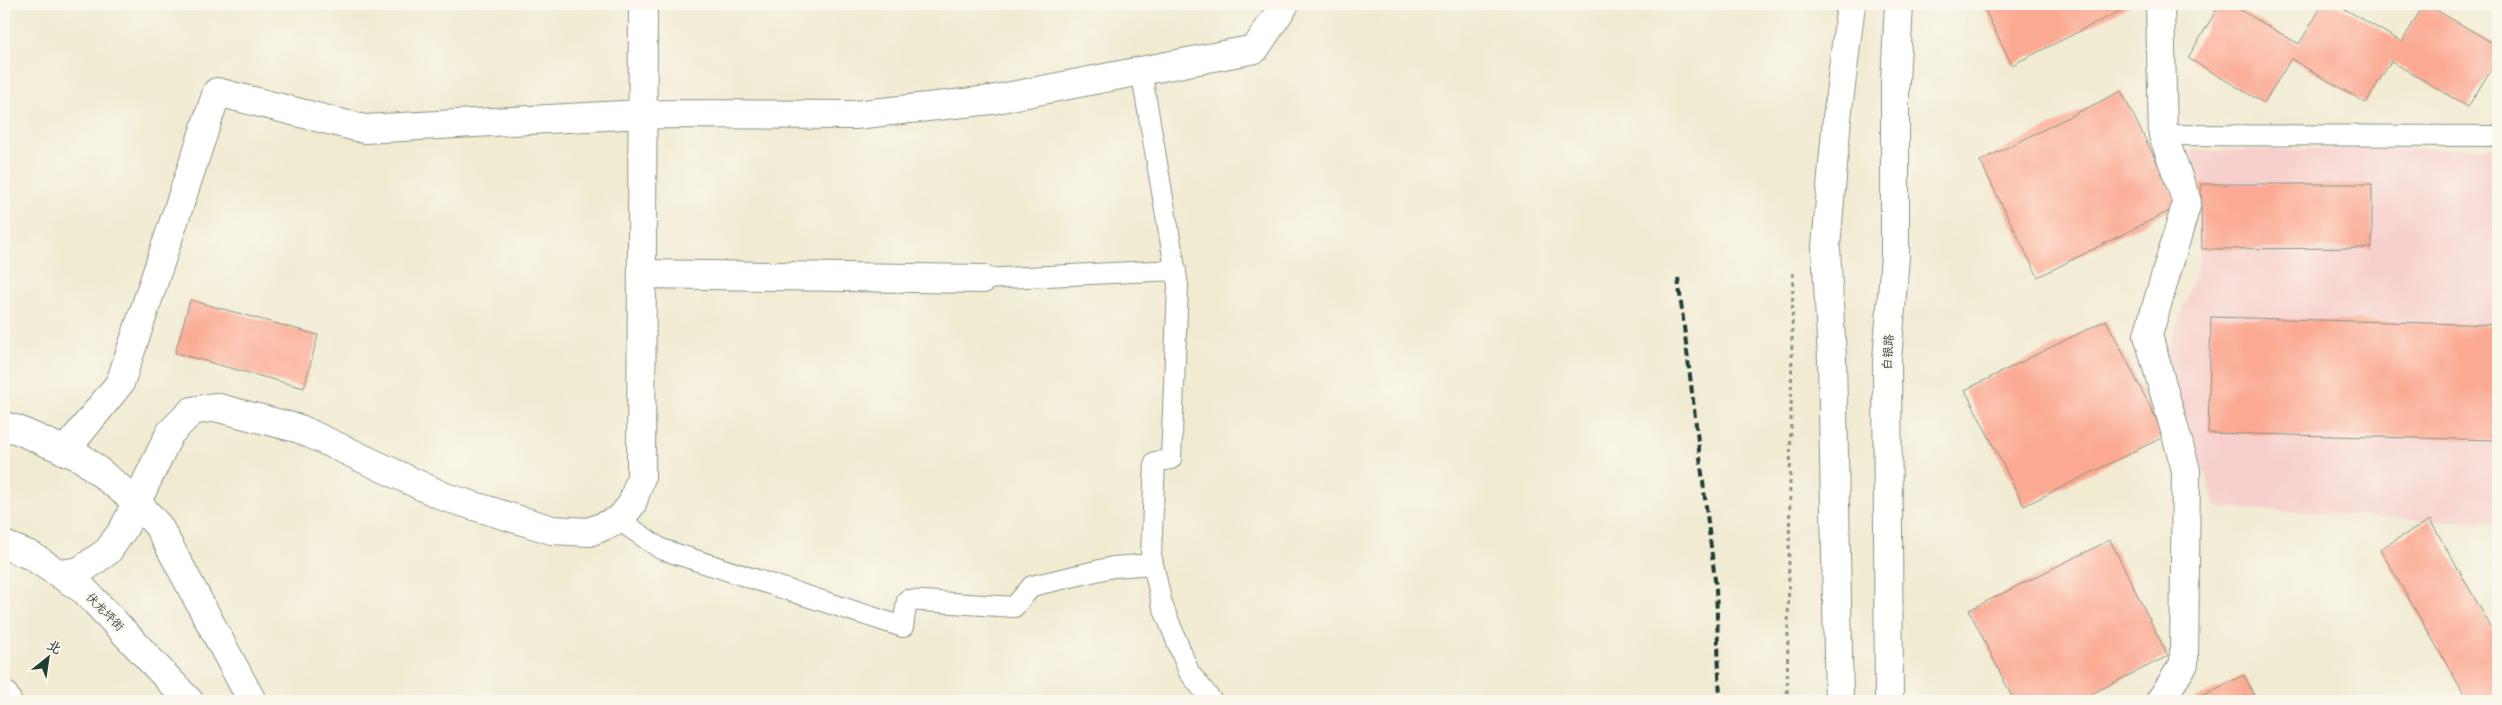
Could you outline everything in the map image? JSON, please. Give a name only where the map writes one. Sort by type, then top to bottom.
[{"type":"street","points":[[60,574],[80,571],[108,551],[124,528],[170,433],[192,411],[215,407],[300,429],[445,497],[552,530],[589,532],[619,520],[632,504],[641,477],[643,4]]},
{"type":"street","points":[[65,451],[120,383],[217,92],[364,129],[642,114],[856,115],[991,100],[1254,49],[1285,4]]},
{"type":"street","points":[[1839,701],[1832,359],[1826,247],[1837,118],[1850,4]]},
{"type":"street","name":"白银路","points":[[1889,701],[1887,360],[1895,256],[1895,82],[1898,4]]},
{"type":"street","points":[[2160,4],[2163,134],[2187,202],[2148,335],[2186,470],[2184,664],[2160,701]]},
{"type":"street","points":[[642,274],[983,278]]},
{"type":"street","points":[[4,426],[18,430],[82,458],[137,502],[159,527],[252,701]]},
{"type":"street","name":"伏龙坪街","points":[[4,545],[32,556],[85,591],[189,701]]},
{"type":"street","points":[[4,695],[7,701]]},
{"type":"lane","points":[[1141,70],[1178,285],[1171,459],[1156,462],[1151,555],[1162,604],[1189,672],[1212,701]]},
{"type":"lane","points":[[2163,134],[2498,136]]},
{"type":"lane","points":[[983,278],[1176,270]]},
{"type":"lane","points":[[619,520],[661,549],[903,627],[907,600],[1014,607],[1032,586],[1113,567],[1153,564]]},
{"type":"path","points":[[1787,701],[1792,271]]},
{"type":"shaded area","points":[[2498,148],[2498,524],[2217,507],[2165,358],[2200,261],[2192,150]]},
{"type":"building","points":[[1982,4],[2134,4],[2012,65]]},
{"type":"building","points":[[2220,4],[2239,4],[2237,8],[2299,44],[2323,4],[2336,4],[2402,42],[2424,4],[2426,4],[2498,46],[2498,69],[2493,66],[2468,107],[2391,61],[2366,103],[2291,59],[2264,103],[2188,58]]},
{"type":"building","points":[[2121,91],[2179,206],[2038,277],[1980,161]]},
{"type":"building","points":[[2201,184],[2372,184],[2372,248],[2202,249]]},
{"type":"building","points":[[190,300],[318,335],[304,388],[175,353]]},
{"type":"building","points":[[2211,317],[2498,325],[2498,440],[2208,433]]},
{"type":"building","points":[[2106,320],[2165,436],[2024,506],[1965,390]]},
{"type":"building","points":[[2430,520],[2498,639],[2498,701],[2468,701],[2380,549]]},
{"type":"building","points":[[2110,540],[2168,656],[2077,701],[2014,701],[1969,610]]},
{"type":"building","points":[[2244,675],[2257,701],[2191,701]]},
{"type":"railway","points":[[1678,278],[1716,588],[1720,701]]}]
